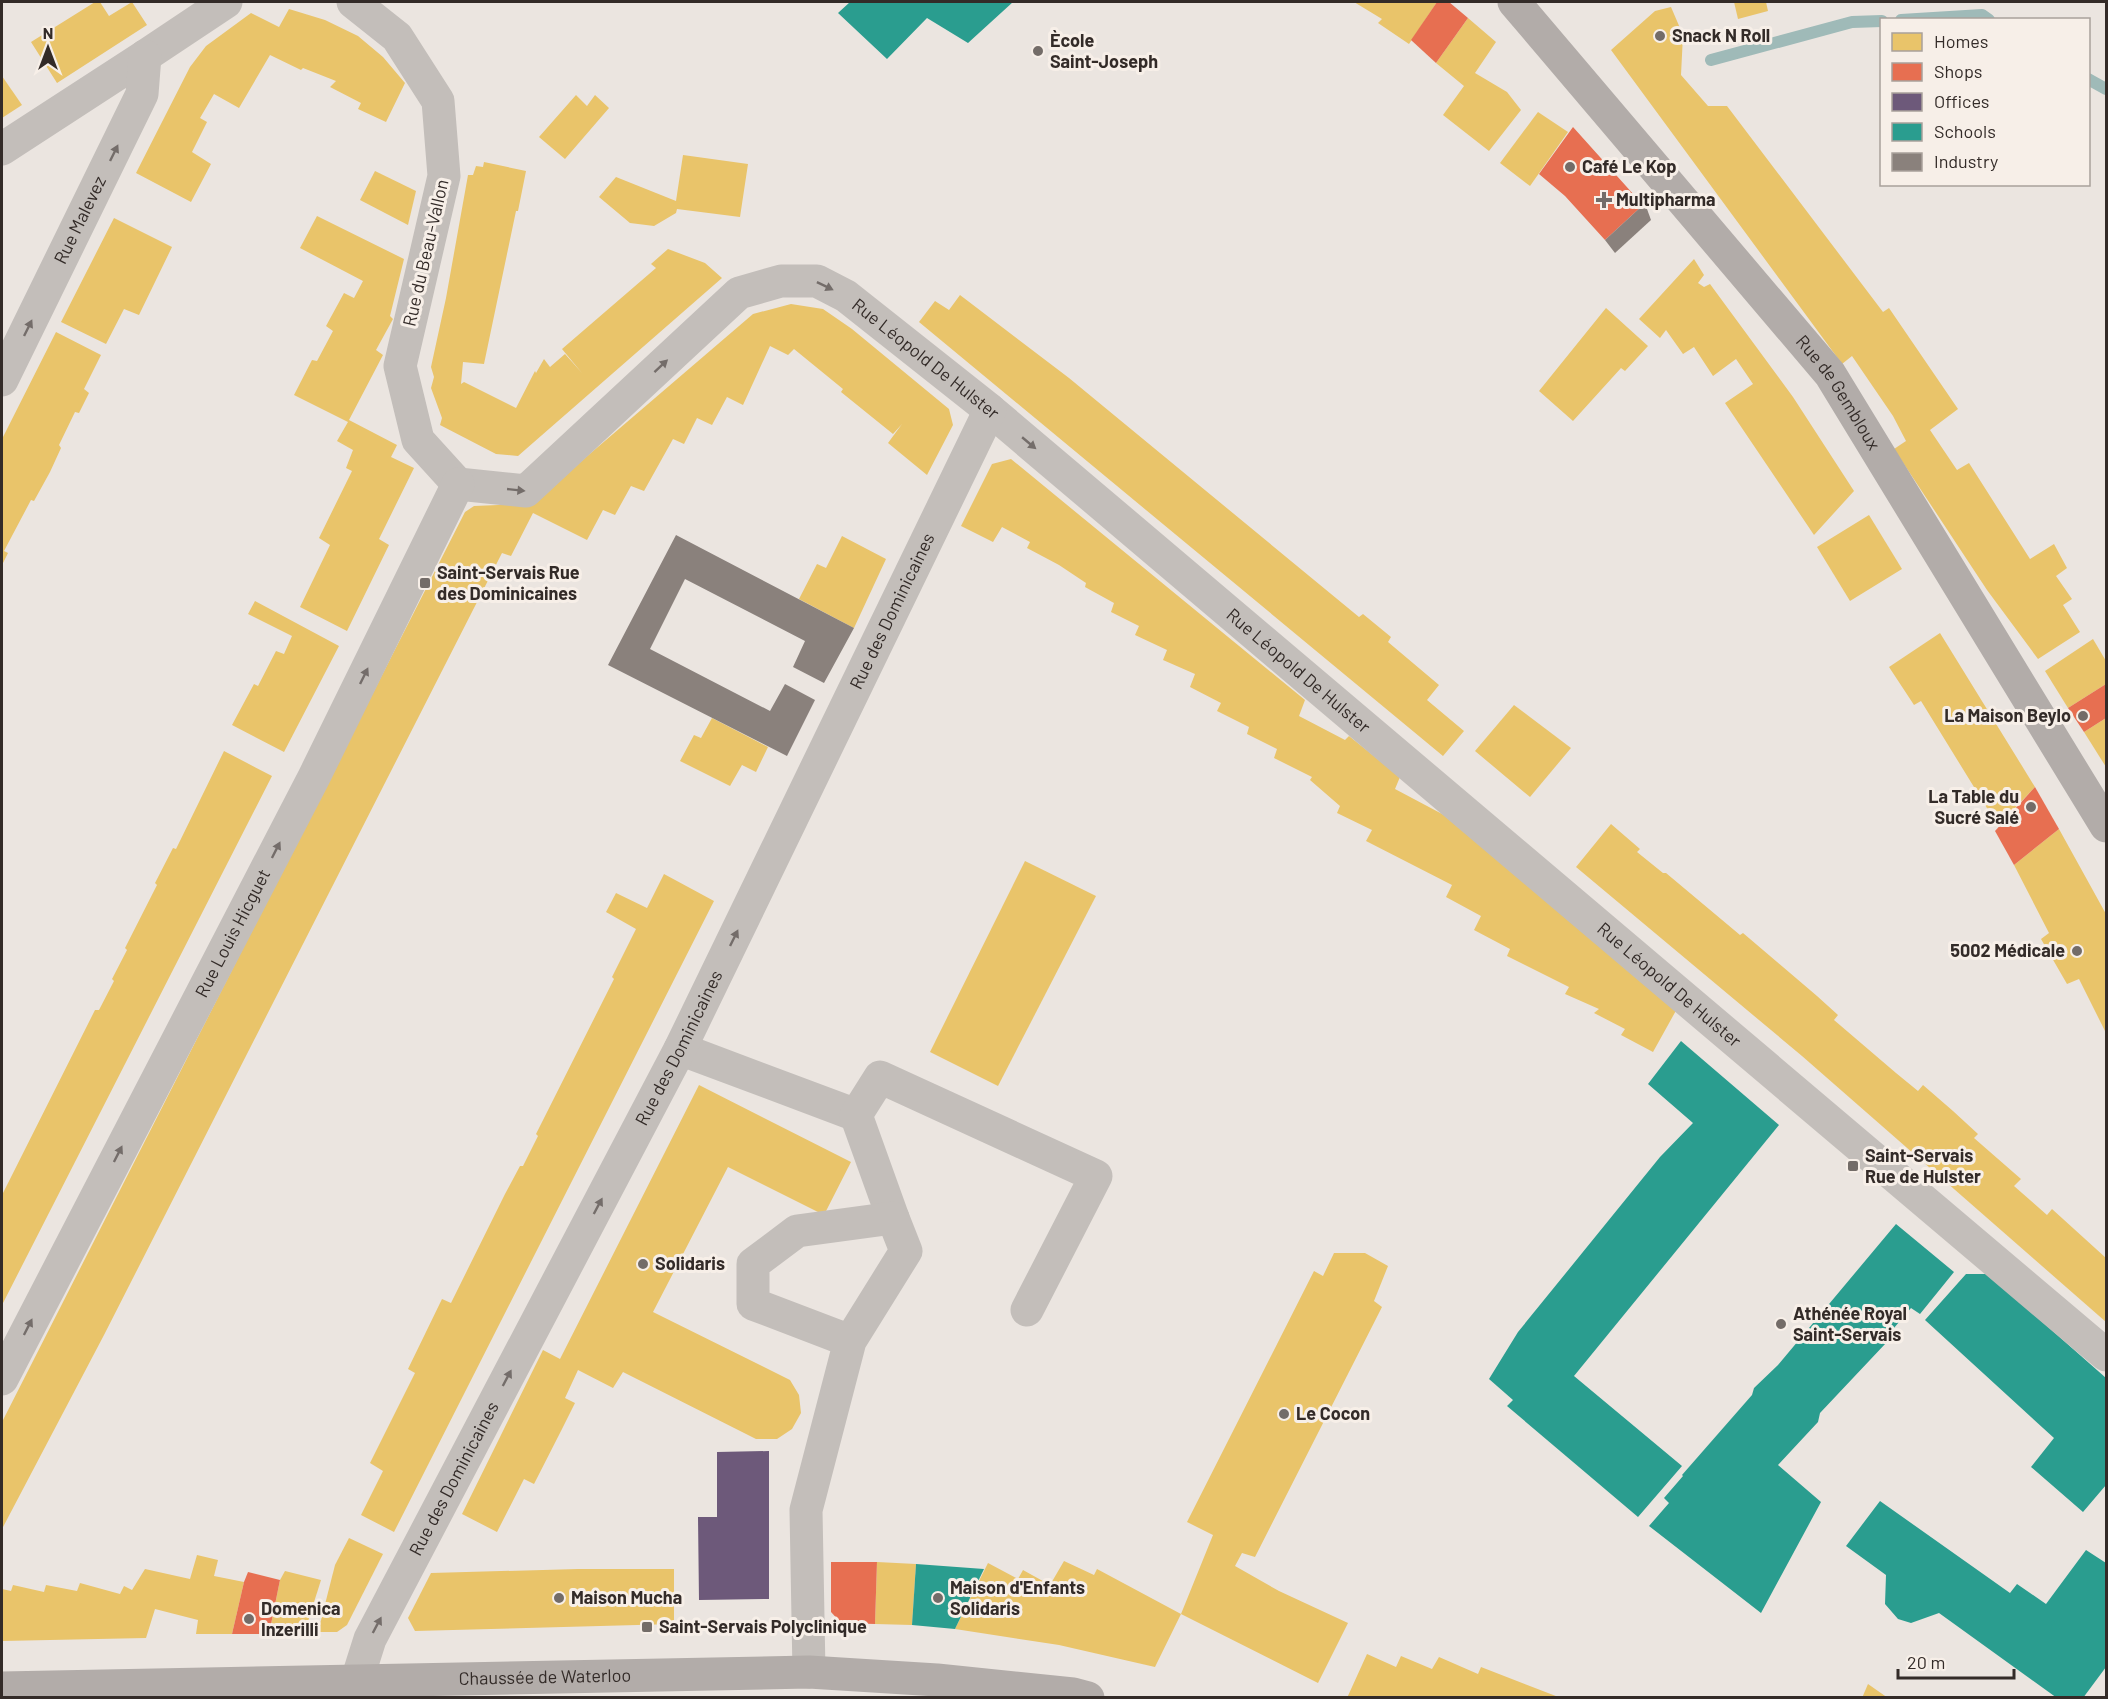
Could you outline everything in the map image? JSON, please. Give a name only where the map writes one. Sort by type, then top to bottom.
[{"type":"main road","name":"Rue de Gembloux","points":[[1514,2],[1830,374],[2106,826]]},
{"type":"main road","name":"Chaussée de Waterloo","points":[[2,1688],[809,1672],[937,1680],[1073,1694],[1088,1698]]},
{"type":"street","points":[[2,149],[226,2]]},
{"type":"street","name":"Rue du Beau-Vallon","points":[[353,2],[397,37],[438,101],[444,176],[400,366],[418,440],[458,484]]},
{"type":"street","name":"Rue Malevez","points":[[2,380],[142,94],[146,56]]},
{"type":"street","name":"Rue Léopold De Hulster","points":[[458,484],[526,491],[739,293],[781,281],[817,281],[846,296],[990,410],[2106,1355]]},
{"type":"street","name":"Rue des Dominicaines","points":[[357,1680],[370,1639],[680,1049],[990,410]]},
{"type":"street","name":"Rue Louis Hicguet","points":[[2,1379],[314,777],[458,484]]},
{"type":"street","points":[[680,1049],[856,1115],[906,1251],[850,1341],[806,1510],[809,1672]]},
{"type":"street","points":[[856,1115],[880,1077],[1096,1176],[1027,1310]]},
{"type":"street","points":[[850,1341],[753,1304],[753,1264],[797,1231],[893,1218]]},
{"type":"building: Homes","points":[[95,2],[100,2],[109,16],[132,2],[147,25],[57,83],[31,42]]},
{"type":"building: Homes","points":[[1354,2],[1437,2],[1409,44],[1378,23],[1382,19]]},
{"type":"building: Homes","points":[[1734,2],[1766,2],[1768,11],[1738,19]]},
{"type":"building: Homes","points":[[1671,7],[1683,35],[1681,75],[1708,106],[1727,106],[1883,312],[1889,308],[1958,409],[1930,430],[1957,470],[1969,463],[2030,559],[2054,544],[2067,568],[2056,576],[2072,599],[2063,605],[2080,632],[2038,659],[1987,590],[1894,449],[1906,441],[1893,416],[1852,356],[1842,364],[1611,50],[1655,11]]},
{"type":"building: Homes","points":[[289,9],[325,20],[358,36],[383,57],[405,83],[386,122],[358,109],[361,103],[330,87],[336,81],[303,68],[301,70],[270,55],[239,108],[214,94],[200,118],[207,122],[192,152],[211,164],[191,202],[136,173],[190,67],[206,46],[251,13],[279,27]]},
{"type":"building: Homes","points":[[1468,18],[1496,42],[1475,73],[1507,92],[1521,110],[1489,151],[1443,115],[1464,86],[1436,63]]},
{"type":"building: Homes","points":[[2,76],[22,105],[2,118]]},
{"type":"building: Homes","points":[[576,95],[587,106],[595,95],[609,108],[565,159],[539,137]]},
{"type":"building: Homes","points":[[1538,112],[1568,132],[1530,186],[1500,163]]},
{"type":"building: Homes","points":[[683,155],[748,164],[740,217],[677,209],[676,213],[654,226],[630,223],[599,197],[616,177],[676,201]]},
{"type":"building: Homes","points":[[484,162],[526,171],[484,364],[463,362],[461,384],[464,382],[516,408],[535,371],[536,373],[544,359],[550,367],[565,354],[582,373],[562,349],[656,268],[651,264],[668,249],[705,263],[722,278],[518,456],[496,454],[440,425],[442,418],[431,388],[434,377],[431,367],[468,175],[473,175],[476,166],[483,167]]},
{"type":"building: Homes","points":[[375,171],[416,191],[408,225],[360,200]]},
{"type":"building: Homes","points":[[317,216],[404,259],[390,316],[393,319],[376,350],[383,355],[349,420],[397,445],[391,457],[414,468],[379,539],[389,545],[347,631],[300,607],[330,545],[319,538],[352,471],[346,468],[353,450],[337,441],[348,422],[294,395],[312,360],[317,361],[333,331],[326,326],[344,293],[354,298],[363,281],[300,248]]},
{"type":"building: Homes","points":[[114,218],[172,247],[139,315],[124,309],[106,344],[61,322]]},
{"type":"building: Homes","points":[[1694,259],[1704,275],[1698,283],[1704,287],[1710,284],[1793,397],[1854,491],[1814,535],[1725,403],[1753,384],[1736,359],[1713,376],[1694,347],[1683,354],[1666,330],[1660,338],[1639,319]]},
{"type":"building: Homes","points":[[960,295],[1069,378],[1359,617],[1363,614],[1391,637],[1388,642],[1439,685],[1427,700],[1464,731],[1443,756],[919,322],[935,301],[949,310]]},
{"type":"building: Homes","points":[[791,304],[823,309],[852,329],[949,409],[953,425],[927,475],[888,443],[902,424],[893,434],[841,392],[843,389],[794,349],[788,355],[770,346],[743,405],[727,397],[712,425],[697,418],[684,444],[673,439],[644,491],[631,486],[615,515],[603,510],[587,540],[533,513],[511,556],[502,553],[104,1335],[2,1529],[2,1422],[465,512],[474,506],[526,504],[557,482],[753,314]]},
{"type":"building: Homes","points":[[1606,308],[1648,346],[1625,371],[1621,368],[1573,421],[1539,391]]},
{"type":"building: Homes","points":[[56,332],[101,355],[84,389],[89,393],[79,413],[75,412],[59,445],[61,448],[50,472],[34,501],[31,500],[4,551],[8,553],[2,565],[2,439]]},
{"type":"building: Homes","points":[[1011,459],[1305,700],[1299,716],[1345,740],[1349,736],[1400,777],[1395,789],[1444,815],[1678,1007],[1653,1052],[1621,1035],[1625,1029],[1594,1013],[1599,1009],[1565,994],[1569,987],[1507,956],[1510,949],[1474,930],[1481,916],[1446,897],[1452,885],[1366,841],[1372,830],[1337,813],[1340,806],[1310,780],[1312,777],[1274,758],[1277,749],[1247,734],[1249,727],[1217,711],[1221,703],[1190,687],[1195,674],[1163,660],[1167,650],[1135,635],[1139,626],[1111,612],[1114,603],[1085,587],[1086,583],[1059,565],[1027,548],[1030,542],[1002,527],[993,542],[961,526],[992,464]]},
{"type":"building: Homes","points":[[1869,515],[1902,569],[1850,601],[1817,547]]},
{"type":"building: Homes","points":[[842,536],[886,559],[854,628],[799,599],[817,564],[826,568]]},
{"type":"building: Homes","points":[[255,601],[339,646],[284,752],[232,725],[254,684],[258,686],[276,651],[284,654],[292,636],[248,614]]},
{"type":"building: Homes","points":[[1940,633],[2035,787],[1998,826],[1921,701],[1914,705],[1889,667]]},
{"type":"building: Homes","points":[[2093,639],[2106,661],[2106,684],[2068,708],[2045,671]]},
{"type":"building: Homes","points":[[1514,705],[1571,748],[1530,797],[1475,751]]},
{"type":"building: Homes","points":[[712,718],[768,747],[756,772],[742,765],[730,786],[680,761],[694,735],[701,738]]},
{"type":"building: Homes","points":[[2106,718],[2106,767],[2084,732]]},
{"type":"building: Homes","points":[[224,751],[272,776],[2,1305],[2,1195],[95,1010],[99,1010],[114,981],[112,979],[127,950],[125,948],[157,885],[155,883],[173,848],[176,849]]},
{"type":"building: Homes","points":[[1611,824],[1640,849],[1637,852],[1666,873],[1740,935],[1743,933],[1817,996],[1838,1015],[1834,1020],[1896,1073],[1918,1091],[1923,1085],[1953,1111],[1978,1134],[1974,1138],[2021,1179],[2014,1186],[2047,1215],[2052,1209],[2106,1258],[2106,1322],[1802,1056],[1576,867]]},
{"type":"building: Homes","points":[[2059,829],[2106,914],[2106,1033],[2079,979],[2067,984],[2041,939],[2049,933],[2014,865]]},
{"type":"building: Homes","points":[[1025,861],[1096,896],[998,1086],[930,1052]]},
{"type":"building: Homes","points":[[664,874],[714,901],[394,1532],[361,1515],[383,1471],[370,1463],[415,1373],[408,1369],[442,1299],[451,1303],[505,1194],[520,1166],[523,1166],[538,1136],[536,1134],[614,979],[612,977],[636,929],[606,912],[616,893],[647,908]]},
{"type":"building: Homes","name":"Solidaris","points":[[699,1085],[851,1162],[824,1215],[728,1167],[653,1312],[790,1380],[799,1395],[801,1413],[792,1429],[777,1439],[756,1439],[623,1372],[613,1388],[578,1370],[565,1398],[575,1403],[561,1431],[534,1484],[524,1479],[497,1532],[462,1514],[543,1350],[560,1359]]},
{"type":"building: Homes","name":"Le Cocon","points":[[1334,1253],[1365,1253],[1388,1266],[1374,1301],[1382,1307],[1255,1557],[1242,1553],[1235,1566],[1279,1591],[1348,1623],[1318,1683],[1181,1614],[1213,1535],[1187,1522],[1314,1271],[1323,1276]]},
{"type":"building: Homes","points":[[349,1538],[383,1554],[347,1625],[337,1632],[318,1632],[335,1565]]},
{"type":"building: Homes","points":[[197,1555],[218,1560],[214,1576],[244,1582],[232,1634],[196,1634],[198,1620],[155,1609],[146,1638],[2,1641],[2,1589],[11,1591],[13,1585],[44,1592],[46,1585],[77,1591],[80,1583],[120,1594],[124,1586],[132,1590],[145,1569],[190,1579]]},
{"type":"building: Homes","points":[[1064,1561],[1094,1575],[1097,1569],[1181,1614],[1155,1667],[1059,1645],[955,1629],[988,1563],[1018,1579],[1023,1570],[1050,1585]]},
{"type":"building: Homes","points":[[877,1562],[916,1564],[912,1625],[875,1624]]},
{"type":"building: Homes","points":[[674,1569],[674,1624],[415,1631],[408,1618],[431,1573]]},
{"type":"building: Homes","points":[[285,1571],[321,1580],[304,1634],[269,1634],[280,1580]]},
{"type":"building: Homes","points":[[1367,1654],[1396,1667],[1401,1656],[1432,1669],[1439,1657],[1478,1674],[1481,1667],[1561,1698],[1347,1698]]},
{"type":"building: Homes","points":[[1868,1684],[1888,1698],[1862,1698]]},
{"type":"building: Shops","points":[[1437,2],[1449,2],[1468,18],[1436,63],[1411,40]]},
{"type":"building: Shops","points":[[1573,127],[1643,205],[1605,240],[1565,196],[1539,174]]},
{"type":"building: Shops","points":[[2106,684],[2106,718],[2084,732],[2068,708]]},
{"type":"building: Shops","name":"La Table du Sucré Salé","points":[[2035,787],[2059,829],[2014,865],[1995,831]]},
{"type":"building: Shops","points":[[831,1562],[877,1562],[875,1624],[841,1623],[831,1612]]},
{"type":"building: Shops","points":[[248,1572],[280,1580],[269,1634],[232,1634]]},
{"type":"building: Offices","points":[[769,1451],[769,1599],[699,1600],[698,1517],[717,1517],[717,1452]]},
{"type":"building: Schools","points":[[850,2],[1013,2],[968,43],[927,18],[887,59],[838,13]]},
{"type":"building: Schools","points":[[1681,1041],[1779,1125],[1574,1376],[1682,1466],[1638,1517],[1507,1406],[1513,1400],[1489,1379],[1518,1332],[1660,1157],[1693,1123],[1648,1084]]},
{"type":"building: Schools","points":[[1896,1224],[1954,1272],[1920,1314],[1911,1308],[1888,1335],[1886,1343],[1820,1413],[1818,1422],[1778,1465],[1821,1502],[1761,1613],[1649,1526],[1669,1503],[1664,1498],[1682,1475]]},
{"type":"building: Schools","points":[[1966,1274],[1988,1274],[2106,1378],[2106,1485],[2083,1512],[2031,1467],[2054,1438],[1925,1320]]},
{"type":"building: Schools","points":[[1880,1501],[2010,1593],[2017,1584],[2046,1604],[2086,1550],[2106,1563],[2106,1667],[2083,1698],[2057,1698],[1939,1613],[1911,1623],[1898,1619],[1885,1604],[1886,1575],[1846,1546]]},
{"type":"building: Schools","points":[[916,1564],[984,1569],[955,1629],[912,1625]]},
{"type":"building: Industry","points":[[1643,205],[1651,220],[1615,253],[1605,240]]},
{"type":"building: Industry","points":[[676,535],[854,628],[824,683],[793,667],[805,641],[685,579],[650,649],[770,711],[785,684],[815,700],[787,756],[608,665]]},
{"type":"waterway","points":[[1933,18],[1982,15],[1986,18]]},
{"type":"waterway","points":[[1711,60],[1852,22],[1880,21]]},
{"type":"waterway","points":[[2090,80],[2106,89]]},
{"type":"place","name":"Snack N Roll","points":[[1660,36]]},
{"type":"place","name":"Ècole Saint-Joseph","points":[[1038,51]]},
{"type":"place","name":"Café Le Kop","points":[[1570,167]]},
{"type":"place","name":"Multipharma","points":[[1604,200]]},
{"type":"place","name":"Saint-Servais Rue des Dominicaines","points":[[425,583]]},
{"type":"place","name":"La Maison Beylo","points":[[2083,716]]},
{"type":"place","name":"La Table du Sucré Salé","points":[[2031,807]]},
{"type":"place","name":"5002 Médicale","points":[[2077,951]]},
{"type":"place","name":"Saint-Servais Rue de Hulster","points":[[1853,1166]]},
{"type":"place","name":"Solidaris","points":[[643,1264]]},
{"type":"place","name":"Athénée Royal Saint-Servais","points":[[1781,1324]]},
{"type":"place","name":"Le Cocon","points":[[1284,1414]]},
{"type":"place","name":"Maison Mucha","points":[[559,1598]]},
{"type":"place","name":"Maison d'Enfants Solidaris","points":[[938,1598]]},
{"type":"place","name":"Domenica Inzerilli","points":[[249,1619]]},
{"type":"place","name":"Saint-Servais Polyclinique","points":[[647,1627]]}]
